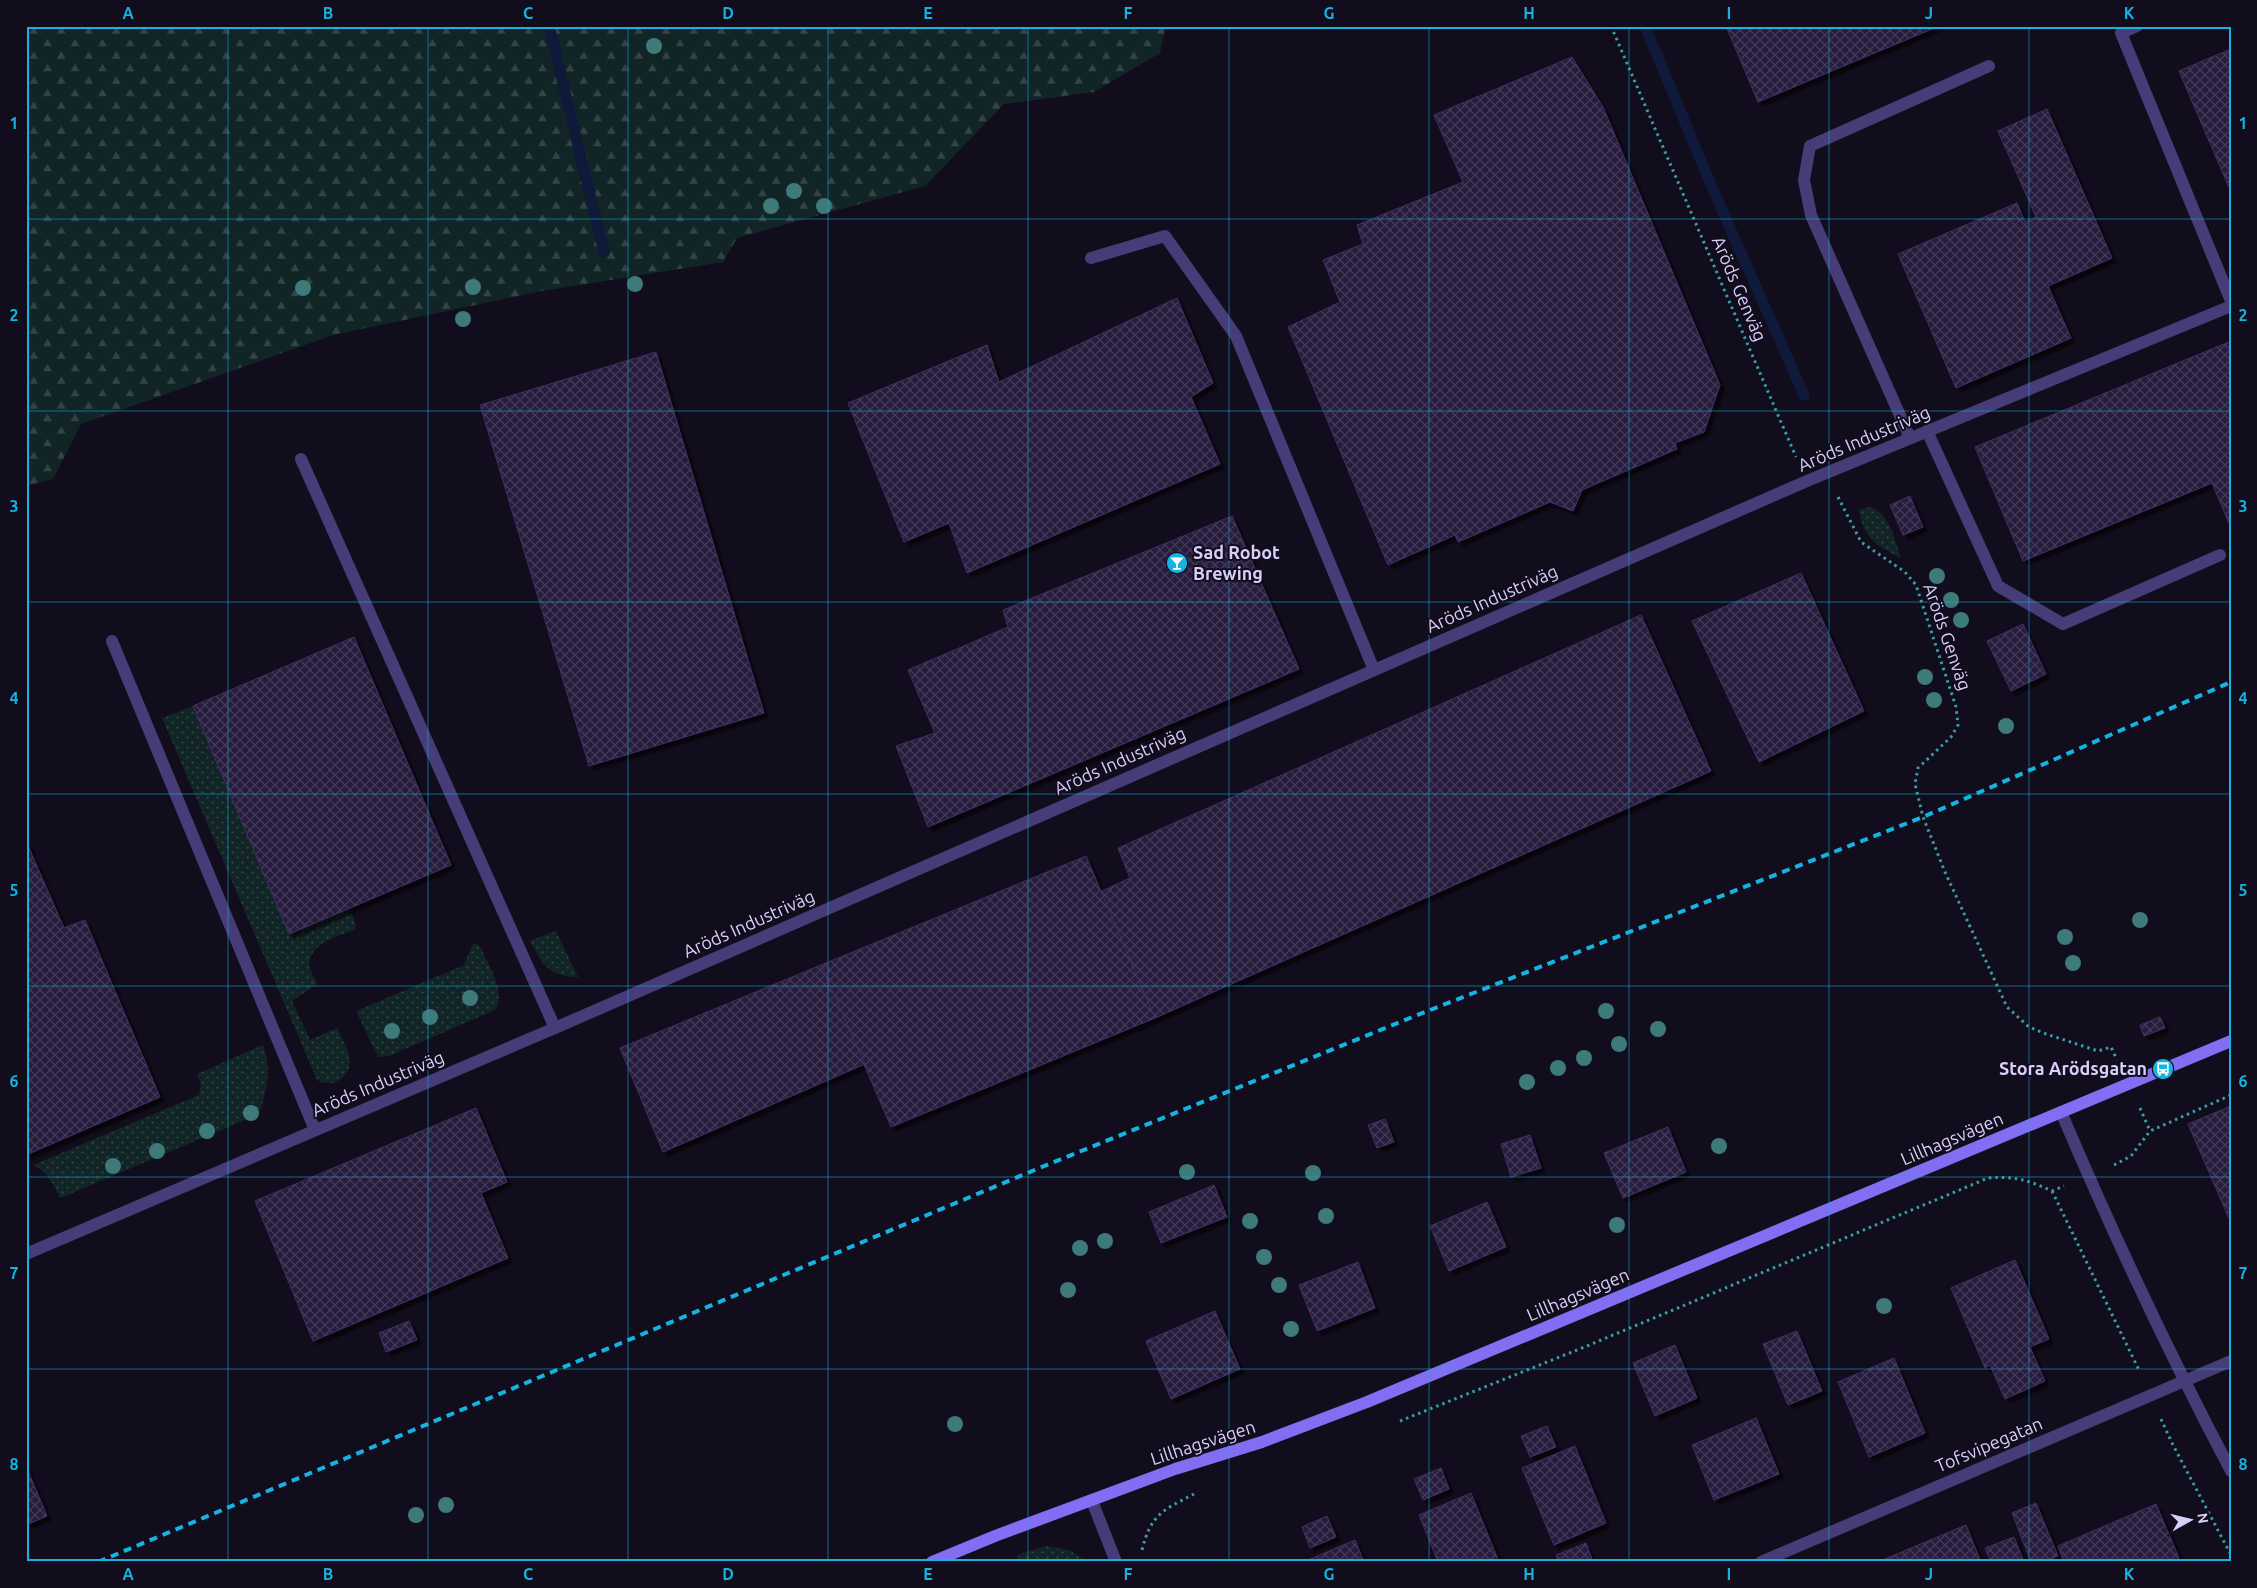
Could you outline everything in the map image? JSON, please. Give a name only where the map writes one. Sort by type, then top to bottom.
[{"type":"street","points":[[2137,26],[2121,34],[2231,301]]},
{"type":"street","points":[[1910,438],[1811,215],[1804,180],[1810,146],[1989,66]]},
{"type":"street","points":[[1091,258],[1165,236],[1236,336],[1374,670]]},
{"type":"street","name":"Aröds Industriväg","points":[[26,1254],[555,1028],[1807,481],[2231,306]]},
{"type":"street","points":[[1927,431],[1998,586],[2063,624],[2220,555]]},
{"type":"street","points":[[301,459],[555,1028]]},
{"type":"street","points":[[112,641],[315,1130]]},
{"type":"street","name":"Lillhagsvägen","points":[[932,1562],[1175,1469],[1262,1442],[1375,1398],[2231,1041]]},
{"type":"street","points":[[2061,1112],[2088,1176],[2184,1382],[2231,1472]]},
{"type":"street","name":"Tofsvipegatan","points":[[1761,1562],[2231,1361]]},
{"type":"street","points":[[1092,1501],[1116,1562]]},
{"type":"path","name":"Aröds Genväg","points":[[1611,26],[1807,481],[1840,498],[1861,542],[1905,572],[1916,585],[1956,707],[1958,725],[1951,737],[1918,768],[1914,784],[1923,816],[1945,872],[2007,1007],[2029,1027],[2046,1034],[2098,1051],[2111,1047],[2129,1083]]},
{"type":"path","points":[[1394,1423],[1587,1346],[1988,1178],[2008,1176],[2027,1180],[2052,1191],[2131,1156],[2150,1130],[2231,1095]]},
{"type":"path","points":[[1140,1559],[1147,1530],[1164,1509],[1202,1490]]},
{"type":"green space","points":[[26,26],[1166,26],[1160,53],[1094,92],[1004,104],[925,186],[737,238],[723,262],[542,291],[333,335],[81,424],[53,479],[26,486]]},
{"type":"green space","points":[[1870,507],[1882,514],[1887,521],[1901,558],[1878,545],[1864,528],[1859,510]]},
{"type":"green space","points":[[193,706],[289,934],[350,909],[356,925],[355,930],[332,938],[318,947],[310,960],[310,969],[317,984],[292,1001],[310,1040],[337,1028],[347,1048],[350,1062],[349,1069],[345,1075],[336,1082],[328,1083],[317,1080],[162,718]]},
{"type":"green space","points":[[556,931],[578,977],[560,975],[553,972],[538,956],[530,941]]},
{"type":"green space","points":[[473,944],[478,944],[481,948],[498,987],[498,1003],[495,1010],[389,1056],[378,1057],[356,1011],[464,965]]},
{"type":"green space","points":[[263,1045],[268,1071],[259,1114],[60,1198],[46,1175],[33,1165],[199,1095],[201,1083],[197,1074]]},
{"type":"green space","points":[[1046,1546],[1069,1550],[1089,1562],[1019,1562],[1017,1555]]},
{"type":"building","points":[[1726,26],[1939,26],[1758,102]]},
{"type":"building","points":[[2231,49],[2231,192],[2179,71]]},
{"type":"building","points":[[1572,57],[1603,107],[1720,385],[1704,432],[1675,443],[1677,449],[1582,490],[1573,511],[1550,502],[1458,542],[1455,535],[1388,565],[1288,327],[1340,302],[1323,260],[1363,244],[1357,225],[1463,182],[1434,115]]},
{"type":"building","points":[[2047,109],[2112,258],[2048,286],[2071,338],[1956,388],[1898,254],[2017,203],[2025,222],[2036,217],[1998,131]]},
{"type":"building","points":[[1177,298],[1213,383],[1191,397],[1220,464],[967,573],[949,523],[904,542],[848,403],[987,345],[999,382]]},
{"type":"building","points":[[2231,341],[2231,528],[2212,483],[2023,561],[1975,447]]},
{"type":"building","points":[[656,352],[764,713],[589,766],[480,405]]},
{"type":"building","points":[[1910,496],[1923,527],[1903,535],[1890,505]]},
{"type":"building","points":[[1232,516],[1299,669],[928,827],[896,746],[935,733],[908,670],[1008,627],[1003,610]]},
{"type":"building","points":[[1801,573],[1864,711],[1759,762],[1692,621]]},
{"type":"building","points":[[1641,615],[1711,771],[1155,1018],[1100,892],[1130,878],[1118,848]]},
{"type":"building","points":[[2023,624],[2046,674],[2011,691],[1987,641]]},
{"type":"building","points":[[354,637],[451,865],[289,934],[193,706]]},
{"type":"building","points":[[26,841],[64,928],[85,920],[160,1097],[26,1155]]},
{"type":"building","points":[[1086,856],[1155,1018],[891,1127],[821,965]]},
{"type":"building","points":[[821,965],[865,1064],[663,1152],[620,1048]]},
{"type":"building","points":[[2160,1017],[2165,1028],[2144,1036],[2140,1025]]},
{"type":"building","points":[[2231,1106],[2231,1223],[2188,1124]]},
{"type":"building","points":[[476,1108],[507,1182],[481,1193],[508,1258],[313,1341],[255,1201]]},
{"type":"building","points":[[1385,1119],[1394,1142],[1377,1148],[1368,1125]]},
{"type":"building","points":[[1668,1127],[1686,1172],[1623,1198],[1604,1153]]},
{"type":"building","points":[[1530,1135],[1541,1168],[1511,1177],[1501,1144]]},
{"type":"building","points":[[1214,1185],[1227,1217],[1161,1243],[1149,1212]]},
{"type":"building","points":[[1487,1202],[1506,1247],[1449,1271],[1430,1226]]},
{"type":"building","points":[[2015,1260],[2049,1339],[2030,1347],[2045,1381],[2005,1399],[1990,1365],[1985,1368],[1951,1288]]},
{"type":"building","points":[[1358,1262],[1375,1308],[1317,1331],[1299,1285]]},
{"type":"building","points":[[1215,1311],[1240,1369],[1171,1399],[1146,1341]]},
{"type":"building","points":[[409,1321],[417,1340],[386,1352],[379,1333]]},
{"type":"building","points":[[1797,1331],[1822,1391],[1788,1405],[1763,1344]]},
{"type":"building","points":[[1675,1345],[1697,1398],[1655,1416],[1633,1363]]},
{"type":"building","points":[[1894,1358],[1925,1433],[1869,1457],[1838,1382]]},
{"type":"building","points":[[1756,1418],[1779,1474],[1714,1500],[1692,1445]]},
{"type":"building","points":[[1547,1426],[1556,1447],[1530,1457],[1521,1436]]},
{"type":"building","points":[[1575,1446],[1606,1523],[1554,1545],[1522,1468]]},
{"type":"building","points":[[26,1466],[47,1516],[26,1525]]},
{"type":"building","points":[[1441,1468],[1449,1489],[1423,1500],[1414,1479]]},
{"type":"building","points":[[1471,1493],[1499,1562],[1438,1562],[1419,1515]]},
{"type":"building","points":[[2036,1503],[2058,1556],[2043,1562],[2031,1562],[2012,1513]]},
{"type":"building","points":[[2156,1504],[2179,1558],[2171,1562],[2064,1562],[2058,1546]]},
{"type":"building","points":[[1327,1516],[1336,1537],[1310,1548],[1302,1527]]},
{"type":"building","points":[[1966,1525],[1981,1562],[1887,1562],[1885,1559]]},
{"type":"building","points":[[2014,1537],[2024,1562],[1991,1562],[1985,1548]]},
{"type":"building","points":[[1355,1540],[1364,1562],[1303,1562]]},
{"type":"building","points":[[1586,1543],[1593,1562],[1559,1562],[1556,1555]]},
{"type":"waterway","points":[[549,26],[604,252]]},
{"type":"waterway","points":[[1645,26],[1714,192],[1804,395]]},
{"type":"railway","points":[[98,1562],[1037,1169],[1425,1012],[1923,817],[2231,682]]},
{"type":"place","name":"Sad Robot Brewing","points":[[1177,563]]},
{"type":"place","name":"Stora Arödsgatan","points":[[2163,1069]]}]
